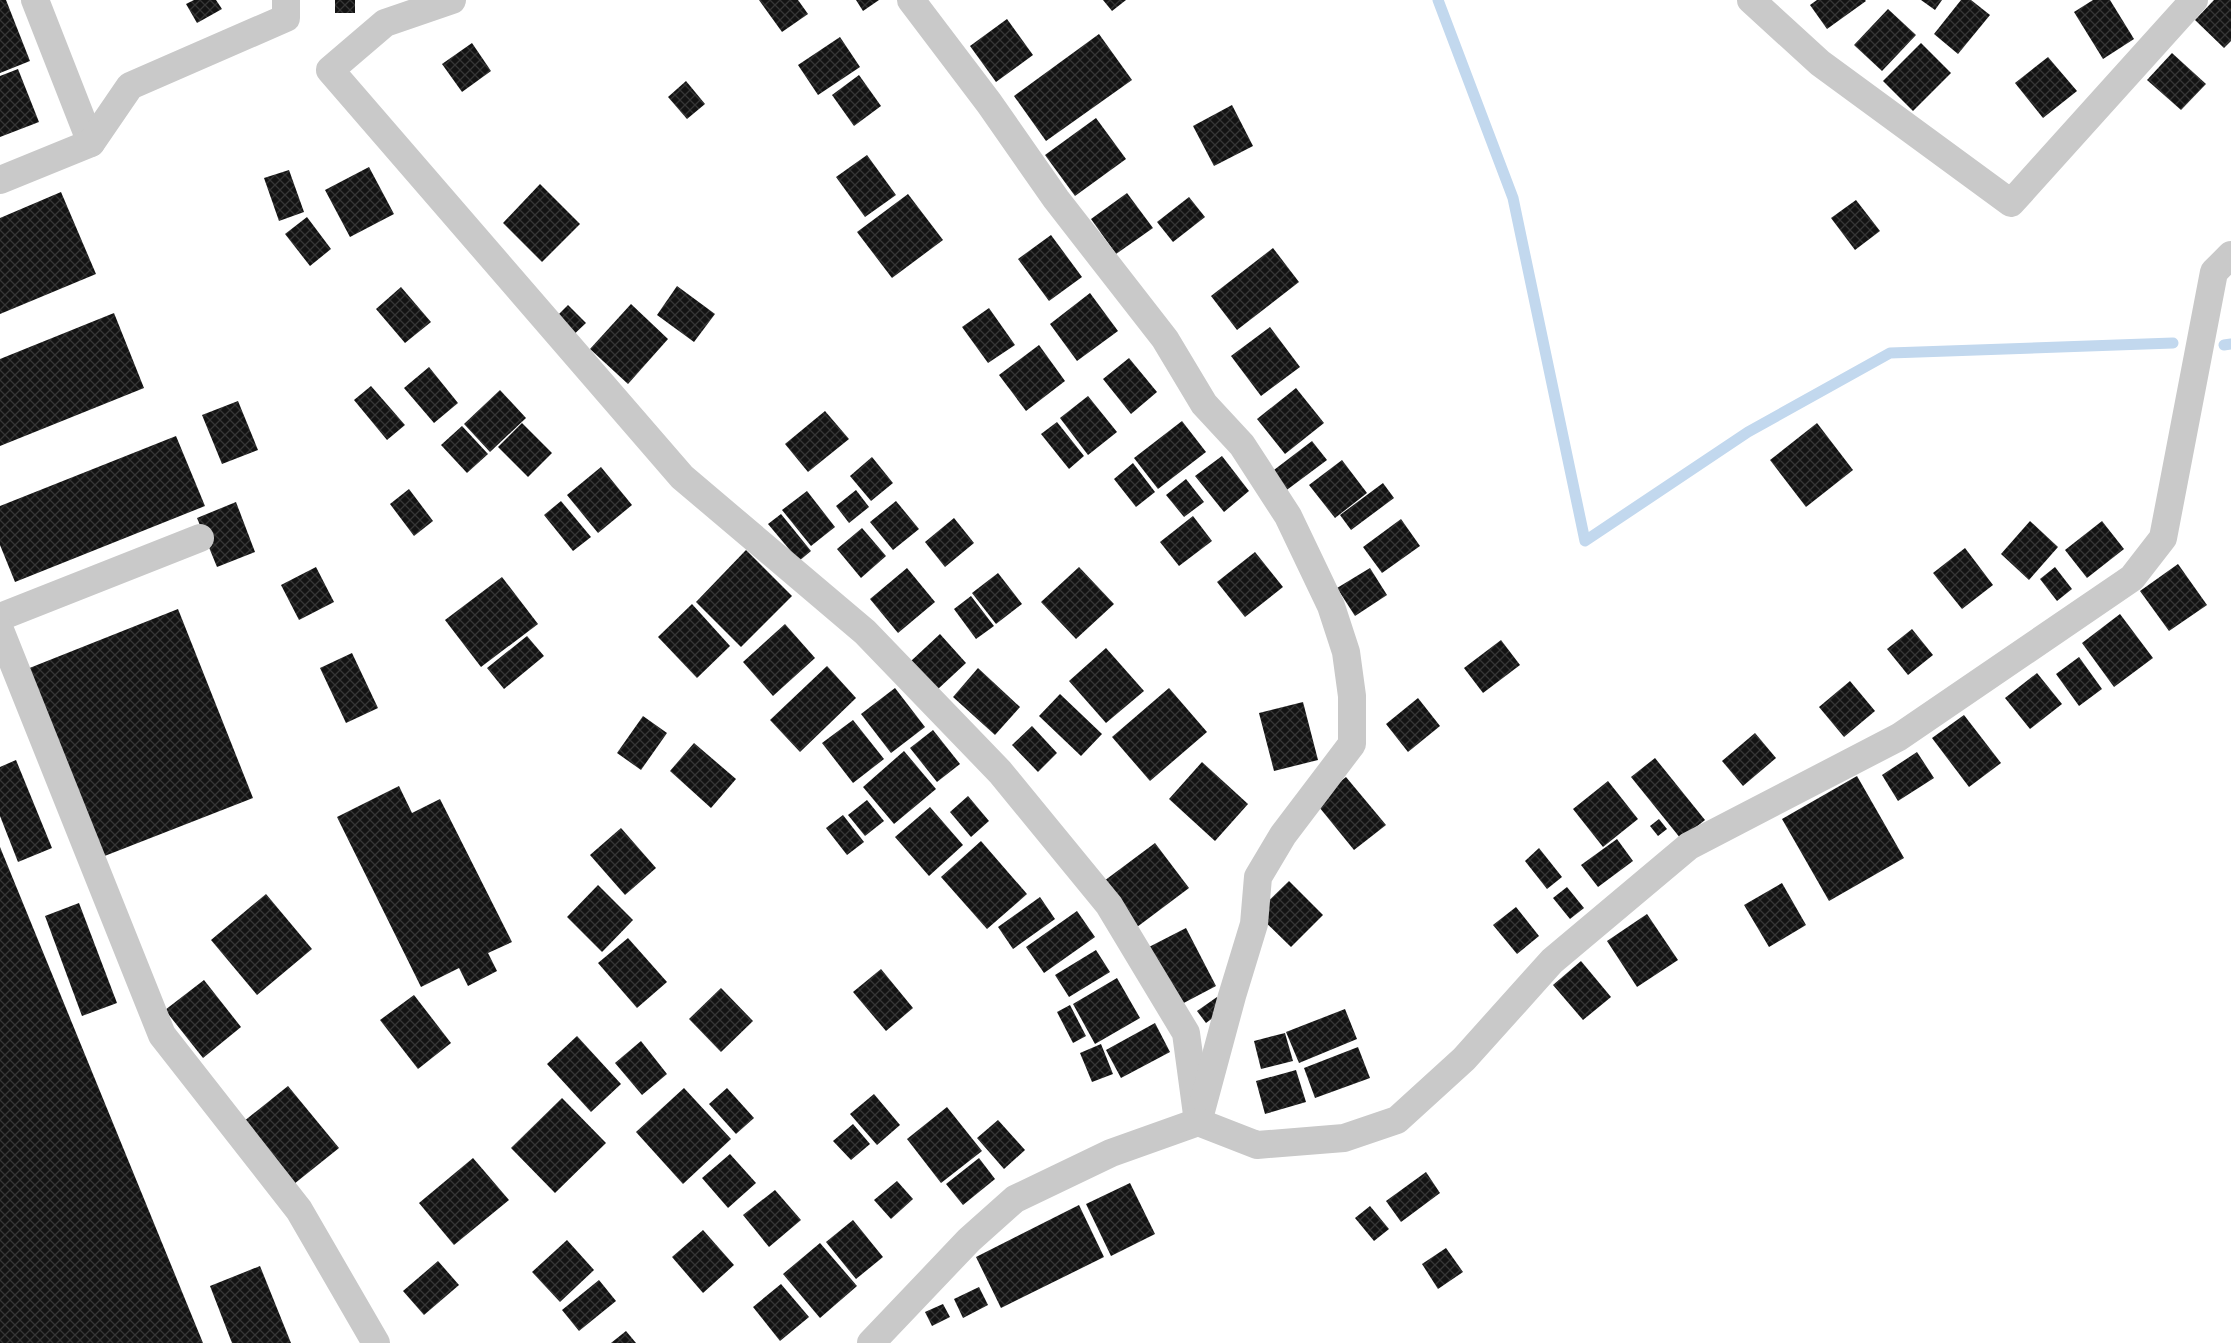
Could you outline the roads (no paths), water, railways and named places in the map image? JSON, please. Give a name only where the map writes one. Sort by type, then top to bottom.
[{"type":"street","points":[[36,0],[91,143]]},
{"type":"street","points":[[0,180],[91,143],[130,86],[286,18],[286,0]]},
{"type":"street","points":[[452,0],[385,23],[330,70],[682,477],[865,632],[1000,772],[1109,905],[1186,1033],[1198,1122]]},
{"type":"street","points":[[911,0],[989,103],[1056,199],[1165,339],[1204,404],[1242,446],[1288,516],[1331,606],[1346,652],[1352,696],[1352,744],[1283,835],[1258,877],[1254,924],[1232,996],[1198,1122]]},
{"type":"street","points":[[1751,0],[1820,63],[2011,203],[2194,0]]},
{"type":"street","points":[[871,1343],[969,1240],[1014,1199],[1111,1153],[1198,1122],[1257,1145],[1344,1138],[1397,1120],[1464,1059],[1552,961],[1689,846],[1898,737],[2132,578],[2163,538],[2214,272],[2231,254]]},
{"type":"street","points":[[0,617],[200,538]]},
{"type":"street","points":[[0,630],[162,1035],[299,1210],[376,1343]]},
{"type":"waterway","points":[[1438,0],[1513,198],[1585,541],[1748,432],[1890,353],[2173,343]]},
{"type":"waterway","points":[[2224,345],[2231,344]]}]
